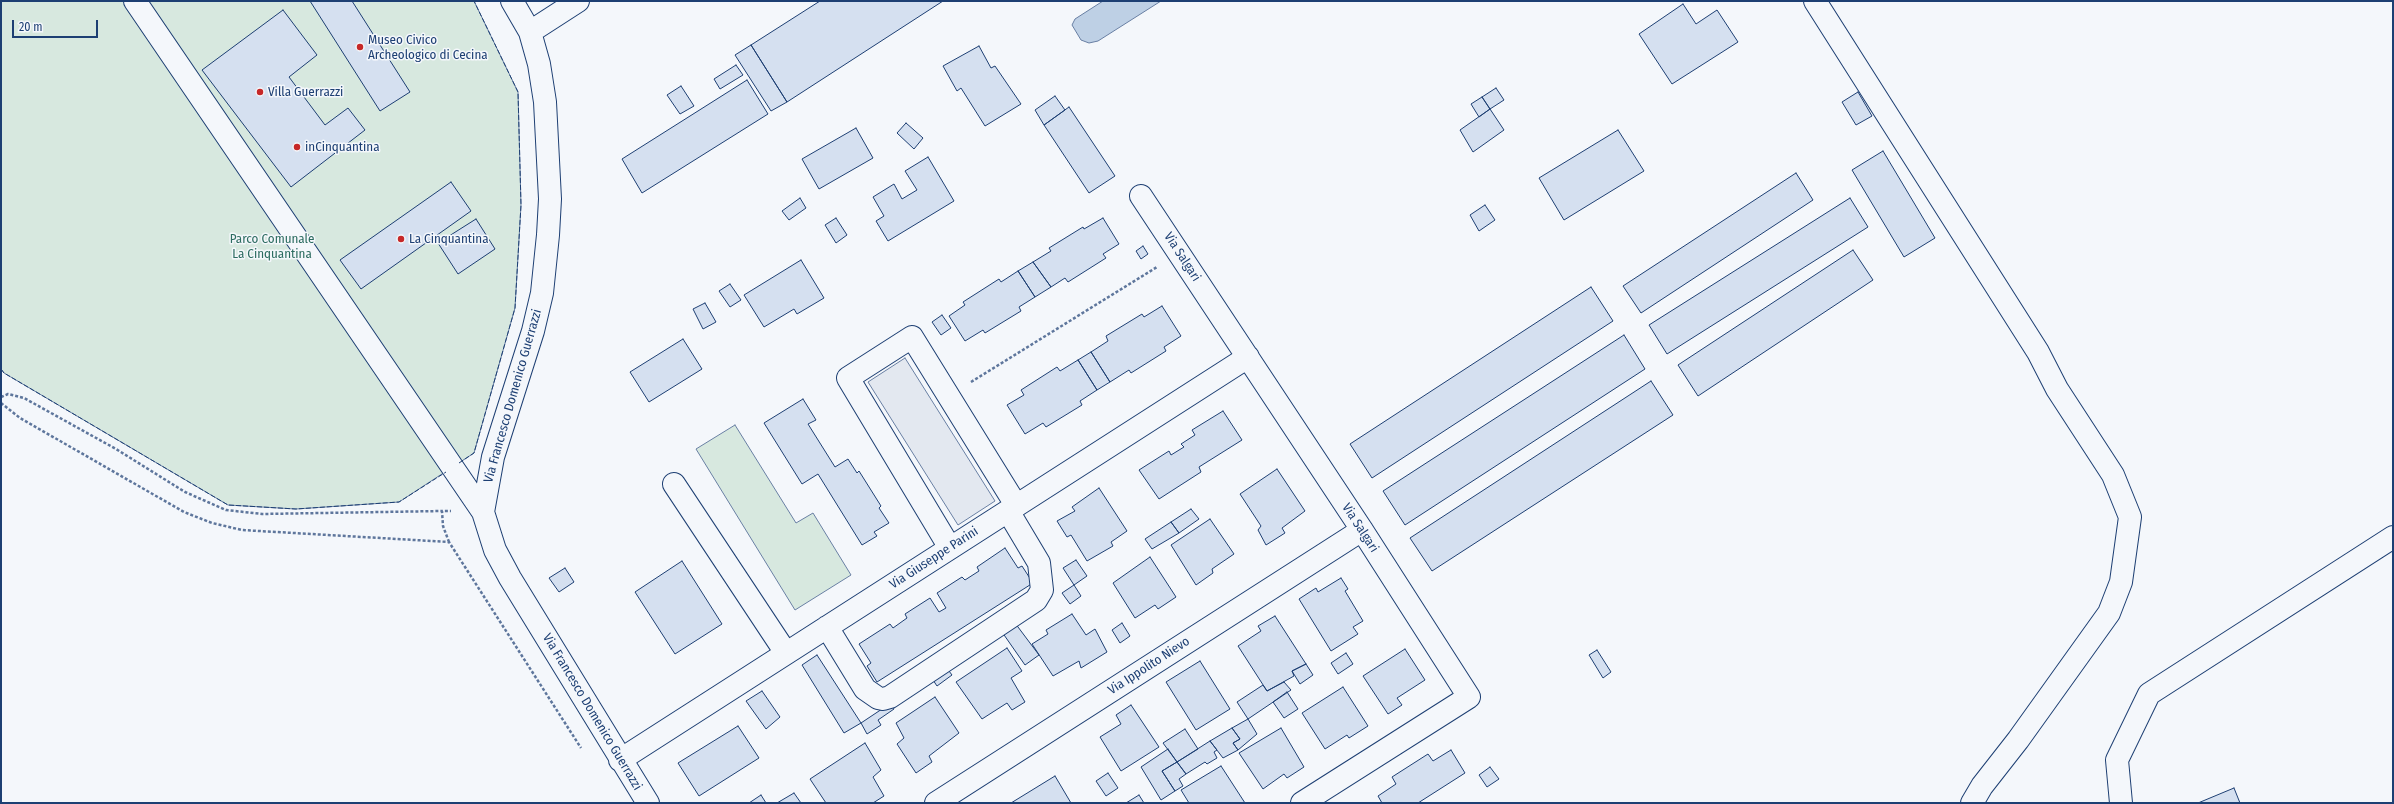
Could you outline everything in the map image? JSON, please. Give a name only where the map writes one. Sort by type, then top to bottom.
[{"type":"street","points":[[134,1],[483,512]]},
{"type":"street","name":"Via Francesco Domenico Guerrazzi","points":[[512,1],[530,32],[539,64],[545,102],[550,199],[548,235],[542,293],[533,331],[493,457],[483,512],[494,550],[620,760],[648,803]]},
{"type":"street","points":[[530,32],[578,1]]},
{"type":"street","points":[[1815,1],[2038,352],[2057,389],[2114,475],[2130,517],[2121,582],[2109,613],[2018,740],[1982,786],[1972,803]]},
{"type":"street","name":"Via Salgari","points":[[1141,196],[1362,530],[1469,696],[1302,803]]},
{"type":"street","points":[[827,627],[865,689],[878,698],[883,699],[890,697],[1036,600],[1042,590],[1038,563],[1012,508],[950,396],[912,337],[848,378],[950,548]]},
{"type":"street","name":"Via Giuseppe Parini","points":[[620,760],[1248,357]]},
{"type":"street","points":[[674,484],[786,653]]},
{"type":"street","name":"Via Ippolito Nievo","points":[[936,803],[1362,530]]},
{"type":"street","points":[[2121,803],[2117,760],[2149,694],[2393,537]]},
{"type":"path","points":[[950,396],[1179,253]]},
{"type":"path","points":[[1,397],[8,394],[24,398],[116,450],[185,492],[226,510],[262,514],[442,511]]},
{"type":"path","points":[[1,403],[20,418],[184,512],[212,523],[242,530],[449,542],[583,751]]},
{"type":"green space","name":"Parco Comunale La Cinquantina","points":[[1,1],[474,1],[518,92],[521,205],[515,308],[474,453],[399,502],[296,509],[228,505],[4,373],[1,369]]},
{"type":"green space","points":[[735,425],[796,523],[813,513],[851,575],[795,610],[696,449]]},
{"type":"shaded area","points":[[905,358],[995,501],[958,525],[868,382]]},
{"type":"water","points":[[1103,1],[1161,1],[1098,41],[1089,43],[1081,40],[1072,25],[1075,19]]},
{"type":"building","name":"Museo Civico Archeologico di Cecina","points":[[310,1],[352,1],[410,92],[380,111]]},
{"type":"building","points":[[820,1],[943,1],[787,102],[751,45]]},
{"type":"building","points":[[1683,4],[1696,24],[1717,10],[1738,42],[1672,84],[1639,34]]},
{"type":"building","name":"Villa Guerrazzi","points":[[283,10],[317,55],[289,77],[325,125],[348,108],[365,130],[291,187],[202,70]]},
{"type":"building","points":[[751,45],[787,102],[771,111],[735,55]]},
{"type":"building","points":[[979,46],[991,68],[995,66],[1021,104],[985,126],[961,88],[957,91],[943,66]]},
{"type":"building","points":[[736,65],[743,75],[720,89],[714,79]]},
{"type":"building","points":[[747,80],[768,114],[642,193],[622,159]]},
{"type":"building","points":[[681,86],[694,106],[680,114],[667,95]]},
{"type":"building","points":[[1496,88],[1504,100],[1490,109],[1482,97]]},
{"type":"building","points":[[1858,92],[1872,116],[1856,125],[1842,102]]},
{"type":"building","points":[[1055,96],[1065,110],[1044,125],[1035,110]]},
{"type":"building","points":[[1482,97],[1490,109],[1479,117],[1471,104]]},
{"type":"building","points":[[1069,107],[1115,176],[1089,193],[1044,125]]},
{"type":"building","points":[[1490,109],[1504,130],[1473,152],[1460,130]]},
{"type":"building","points":[[906,123],[923,138],[914,149],[897,133]]},
{"type":"building","points":[[856,128],[873,158],[819,189],[802,159]]},
{"type":"building","points":[[1618,130],[1644,171],[1564,220],[1539,178]]},
{"type":"building","points":[[1883,151],[1935,238],[1904,257],[1852,170]]},
{"type":"building","points":[[928,157],[954,201],[888,241],[876,221],[884,216],[873,197],[894,184],[902,199],[917,190],[905,171]]},
{"type":"building","points":[[1796,173],[1813,200],[1641,313],[1623,286]]},
{"type":"building","points":[[451,182],[471,211],[361,289],[340,260]]},
{"type":"building","points":[[800,198],[806,208],[789,220],[782,211]]},
{"type":"building","points":[[1850,198],[1868,227],[1667,354],[1649,325]]},
{"type":"building","points":[[1485,205],[1495,220],[1479,231],[1470,215]]},
{"type":"building","points":[[836,218],[847,235],[836,243],[825,225]]},
{"type":"building","points":[[1103,218],[1119,244],[1103,254],[1106,258],[1068,282],[1065,278],[1051,287],[1033,262],[1051,251],[1049,248],[1083,227],[1084,229]]},
{"type":"building","points":[[476,219],[495,249],[458,274],[438,243]]},
{"type":"building","points":[[1143,246],[1148,254],[1141,259],[1136,251]]},
{"type":"building","points":[[1853,250],[1873,280],[1698,396],[1678,365]]},
{"type":"building","points":[[801,260],[824,298],[797,314],[794,309],[764,327],[744,295]]},
{"type":"building","points":[[1033,262],[1051,287],[1035,297],[1018,271]]},
{"type":"building","points":[[1018,271],[1035,297],[1019,307],[1021,311],[985,333],[983,330],[965,341],[949,316],[965,305],[963,302],[999,279],[1001,282]]},
{"type":"building","points":[[730,284],[741,300],[730,307],[719,291]]},
{"type":"building","points":[[1591,287],[1613,321],[1372,478],[1350,444]]},
{"type":"building","points":[[705,303],[716,322],[703,329],[693,309]]},
{"type":"building","points":[[1162,306],[1181,336],[1164,347],[1166,351],[1131,373],[1129,370],[1110,382],[1091,352],[1108,341],[1106,336],[1142,314],[1144,317]]},
{"type":"building","points":[[942,315],[951,328],[941,335],[932,322]]},
{"type":"building","points":[[1624,335],[1645,369],[1405,525],[1383,491]]},
{"type":"building","points":[[683,339],[702,369],[649,402],[630,372]]},
{"type":"building","points":[[1091,352],[1110,382],[1097,390],[1078,360]]},
{"type":"building","points":[[1078,360],[1097,390],[1080,401],[1082,405],[1046,427],[1043,423],[1025,434],[1007,405],[1024,395],[1021,390],[1057,367],[1060,371]]},
{"type":"building","points":[[1651,381],[1673,415],[1432,571],[1410,538]]},
{"type":"building","points":[[803,399],[816,420],[808,424],[835,467],[848,459],[857,473],[859,471],[881,506],[879,508],[889,523],[874,532],[877,536],[862,545],[818,474],[802,484],[764,423]]},
{"type":"building","points":[[1223,411],[1242,440],[1199,467],[1201,472],[1159,499],[1139,470],[1169,451],[1171,455],[1184,447],[1181,444],[1195,435],[1192,430]]},
{"type":"building","points":[[1277,469],[1305,511],[1282,528],[1285,533],[1266,545],[1258,530],[1261,526],[1240,494]]},
{"type":"building","points":[[1099,488],[1127,531],[1111,542],[1113,546],[1087,561],[1071,535],[1067,537],[1057,521],[1075,511],[1072,507]]},
{"type":"building","points":[[1191,509],[1199,519],[1179,533],[1171,522]]},
{"type":"building","points":[[1210,519],[1234,554],[1212,569],[1213,573],[1196,585],[1171,545]]},
{"type":"building","points":[[1171,522],[1179,533],[1152,549],[1145,539]]},
{"type":"building","points":[[1005,548],[1018,568],[1022,566],[1033,583],[877,682],[867,666],[871,663],[859,644],[890,624],[893,628],[907,618],[905,614],[930,598],[939,612],[946,608],[937,593],[962,577],[965,580],[979,571],[977,567]]},
{"type":"building","points":[[1150,557],[1176,597],[1158,609],[1155,605],[1135,618],[1113,583]]},
{"type":"building","points":[[1076,560],[1087,576],[1074,585],[1063,568]]},
{"type":"building","points":[[682,561],[722,624],[675,654],[635,592]]},
{"type":"building","points":[[565,568],[574,582],[559,592],[549,578]]},
{"type":"building","points":[[1341,578],[1348,589],[1345,591],[1363,621],[1353,627],[1358,634],[1331,651],[1299,599],[1316,588],[1318,592]]},
{"type":"building","points":[[1074,585],[1081,596],[1070,604],[1062,593]]},
{"type":"building","points":[[1072,614],[1086,635],[1095,629],[1107,652],[1081,668],[1079,661],[1053,676],[1032,644],[1048,634],[1046,630]]},
{"type":"building","points":[[1275,616],[1306,664],[1292,671],[1294,676],[1267,691],[1238,646],[1261,631],[1258,626]]},
{"type":"building","points":[[1015,623],[1039,655],[1025,665],[1002,632]]},
{"type":"building","points":[[1122,623],[1130,636],[1120,643],[1112,630]]},
{"type":"building","points":[[1007,648],[1022,671],[1011,678],[1025,702],[1012,710],[1007,703],[982,719],[956,682]]},
{"type":"building","points":[[1405,649],[1425,680],[1397,698],[1402,705],[1388,714],[1363,676]]},
{"type":"building","points":[[1597,650],[1611,672],[1603,678],[1589,655]]},
{"type":"building","points":[[1346,653],[1353,664],[1338,674],[1331,663]]},
{"type":"building","points":[[817,655],[861,723],[844,733],[802,665]]},
{"type":"building","points":[[1200,661],[1230,709],[1196,730],[1166,682]]},
{"type":"building","points":[[1306,664],[1313,675],[1300,684],[1292,671]]},
{"type":"building","points":[[946,667],[952,675],[937,686],[931,677]]},
{"type":"building","points":[[1284,682],[1291,690],[1248,719],[1237,702],[1263,685],[1267,691]]},
{"type":"building","points":[[1343,687],[1368,726],[1349,738],[1347,735],[1325,749],[1302,713]]},
{"type":"building","points":[[762,691],[780,717],[766,729],[746,701]]},
{"type":"building","points":[[1287,692],[1298,709],[1284,718],[1273,702]]},
{"type":"building","points":[[935,697],[959,733],[929,756],[932,762],[916,773],[897,744],[904,738],[896,723]]},
{"type":"building","points":[[891,703],[894,709],[878,720],[881,725],[867,734],[861,723]]},
{"type":"building","points":[[1131,705],[1159,747],[1121,771],[1100,737],[1121,724],[1116,715]]},
{"type":"building","points":[[1248,719],[1257,734],[1238,750],[1233,743],[1240,739],[1232,728]]},
{"type":"building","points":[[738,726],[759,758],[699,796],[678,763]]},
{"type":"building","points":[[1232,728],[1240,739],[1233,743],[1238,750],[1223,758],[1210,741]]},
{"type":"building","points":[[1281,728],[1304,767],[1287,778],[1284,774],[1263,789],[1239,753]]},
{"type":"building","points":[[1185,729],[1198,749],[1177,762],[1163,743]]},
{"type":"building","points":[[1210,741],[1217,750],[1214,752],[1217,758],[1207,764],[1205,762],[1186,774],[1177,762]]},
{"type":"building","points":[[865,743],[881,770],[873,777],[884,796],[873,803],[826,803],[810,779]]},
{"type":"building","points":[[1168,749],[1177,762],[1162,771],[1175,791],[1161,800],[1141,767]]},
{"type":"building","points":[[1451,750],[1465,773],[1418,803],[1382,803],[1378,796],[1396,784],[1392,777],[1428,754],[1433,761]]},
{"type":"building","points":[[1177,762],[1186,774],[1179,779],[1183,786],[1175,791],[1162,771]]},
{"type":"building","points":[[1221,766],[1245,803],[1189,803],[1181,790]]},
{"type":"building","points":[[1490,767],[1499,779],[1487,787],[1479,775]]},
{"type":"building","points":[[1108,773],[1118,788],[1106,796],[1096,781]]},
{"type":"building","points":[[1055,776],[1071,803],[1011,803]]},
{"type":"building","points":[[2234,788],[2240,803],[2198,803]]},
{"type":"building","points":[[794,793],[801,803],[777,803]]},
{"type":"building","points":[[761,795],[766,803],[749,803]]},
{"type":"building","points":[[1139,795],[1144,803],[1126,803]]},
{"type":"fence","points":[[459,463],[474,453],[515,308],[521,205],[518,92],[474,1]]},
{"type":"fence","points":[[1,369],[4,373],[228,505],[296,509],[399,502],[446,472]]},
{"type":"place","name":"Museo Civico Archeologico di Cecina","points":[[360,47]]},
{"type":"place","name":"Villa Guerrazzi","points":[[260,92]]},
{"type":"place","name":"inCinquantina","points":[[297,147]]},
{"type":"place","name":"La Cinquantina","points":[[401,239]]}]
